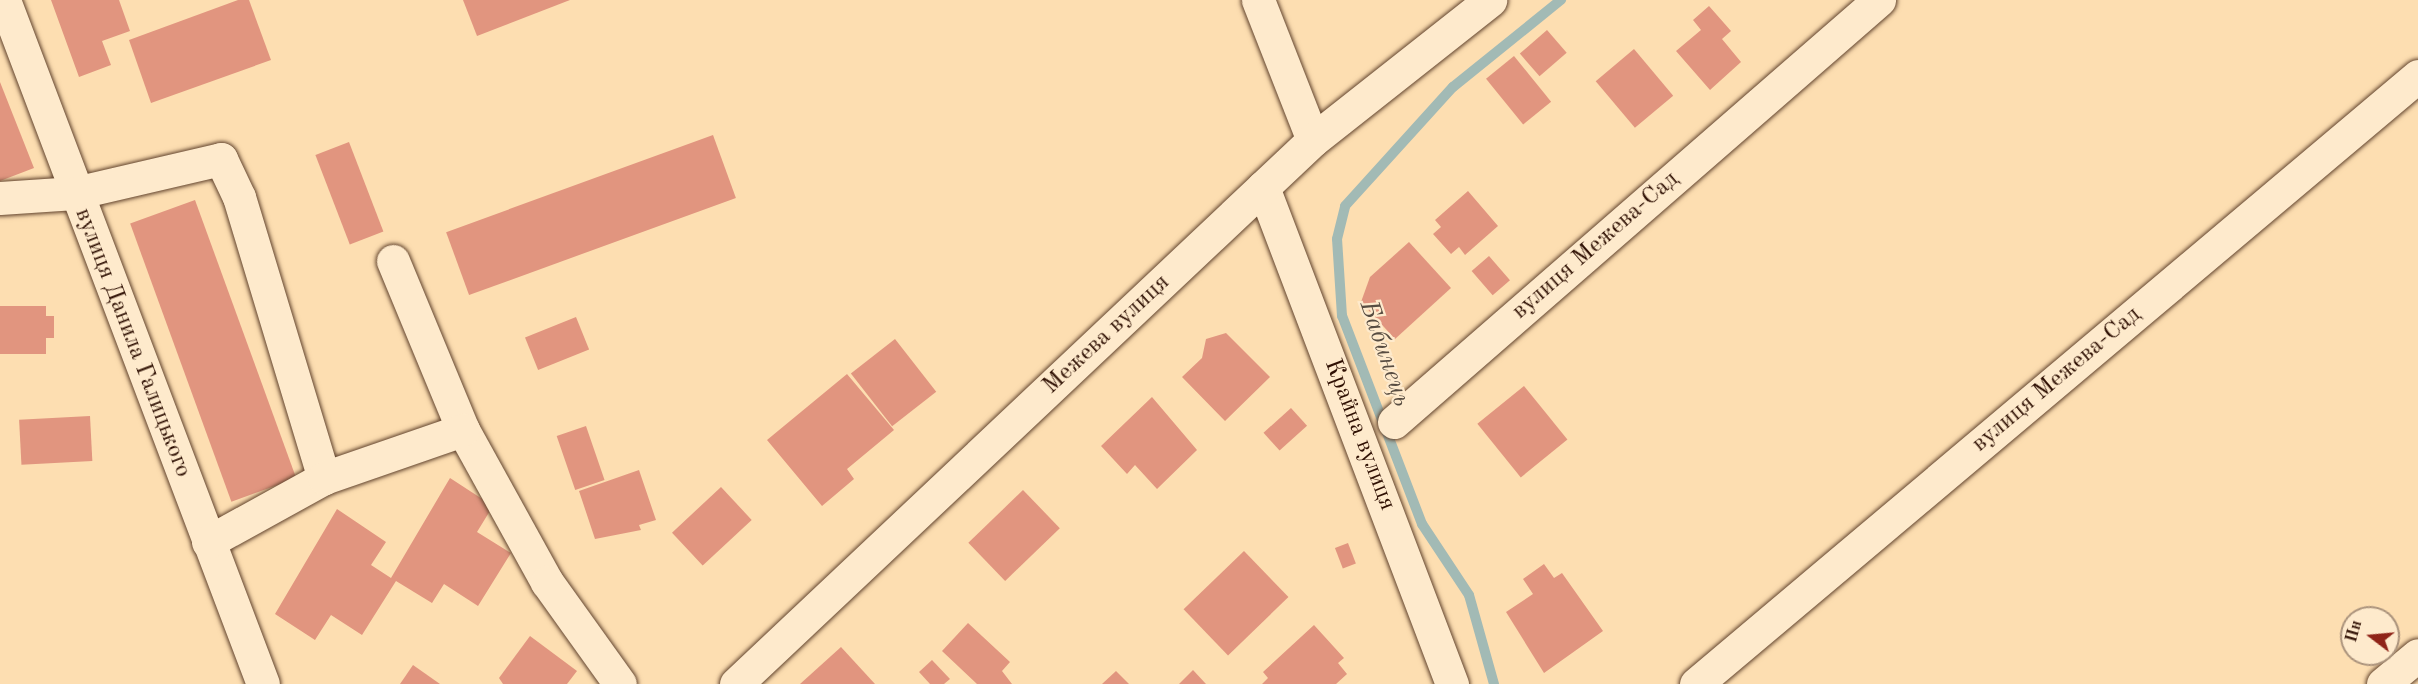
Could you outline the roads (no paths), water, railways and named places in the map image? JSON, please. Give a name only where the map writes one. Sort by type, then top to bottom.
[{"type":"street","name":"вулиця Данила Галицького","points":[[4,0],[262,684]]},
{"type":"street","points":[[1258,0],[1313,140]]},
{"type":"street","name":"Межева вулиця","points":[[736,684],[1313,140],[1490,0]]},
{"type":"street","name":"вулиця Межева-Сад","points":[[1394,422],[1879,0]]},
{"type":"street","name":"вулиця Межева-Сад","points":[[1696,684],[2418,76]]},
{"type":"street","points":[[0,198],[75,193],[221,159],[239,197],[324,478]]},
{"type":"street","name":"Крайна вулиця","points":[[1263,187],[1452,684]]},
{"type":"street","points":[[393,261],[463,430],[548,582],[620,684]]},
{"type":"street","points":[[208,542],[324,478],[463,430]]},
{"type":"street","points":[[2383,684],[2418,655]]},
{"type":"waterway","name":"Бабинець","points":[[1494,684],[1469,595],[1422,524],[1342,316],[1337,239],[1345,206],[1453,87],[1561,0]]}]
